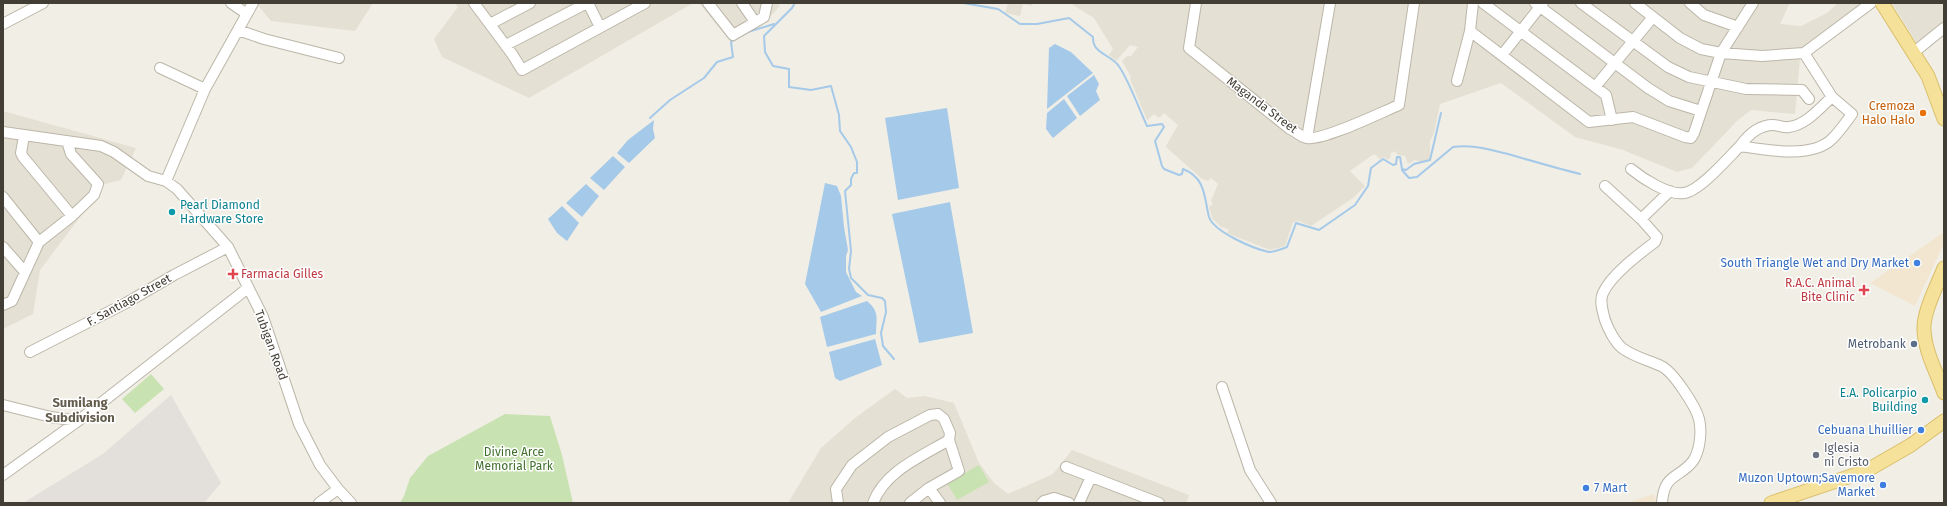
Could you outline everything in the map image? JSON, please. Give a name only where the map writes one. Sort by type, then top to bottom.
[{"type":"main road","points":[[1882,3],[1928,76],[1944,119]]},
{"type":"main road","points":[[1944,268],[1925,320],[1924,329],[1927,348],[1944,392]]},
{"type":"main road","points":[[1771,503],[1866,471],[1911,445],[1944,421]]},
{"type":"street","points":[[3,24],[43,3]]},
{"type":"street","points":[[231,3],[247,14]]},
{"type":"street","points":[[166,181],[205,90],[253,3]]},
{"type":"street","points":[[474,3],[522,70],[645,3]]},
{"type":"street","points":[[490,24],[530,3]]},
{"type":"street","points":[[506,46],[588,3],[600,27]]},
{"type":"street","points":[[708,3],[733,35],[764,17],[767,3]]},
{"type":"street","points":[[742,3],[755,22]]},
{"type":"street","name":"Maganda Street","points":[[1196,3],[1189,48],[1290,129],[1307,138],[1331,133],[1364,121],[1400,105],[1414,3]]},
{"type":"street","points":[[1307,138],[1330,3]]},
{"type":"street","points":[[1457,81],[1470,31],[1473,3]]},
{"type":"street","points":[[1483,3],[1606,95],[1612,120]]},
{"type":"street","points":[[1580,3],[1668,67],[1689,77],[1746,89],[1802,90],[1809,99]]},
{"type":"street","points":[[1636,3],[1680,38],[1701,49],[1721,53],[1762,56],[1804,53],[1871,3]]},
{"type":"street","points":[[1690,3],[1704,15],[1738,27]]},
{"type":"street","points":[[1470,31],[1589,122],[1633,117],[1691,138],[1721,53],[1753,3]]},
{"type":"street","points":[[1502,55],[1539,4],[1614,63],[1669,101],[1701,111]]},
{"type":"street","points":[[1595,87],[1653,17]]},
{"type":"street","points":[[1913,53],[1944,28]]},
{"type":"street","points":[[238,30],[264,39],[339,58]]},
{"type":"street","points":[[1740,146],[1766,150],[1814,150],[1832,139],[1852,114],[1832,97],[1804,53]]},
{"type":"street","points":[[160,68],[205,90]]},
{"type":"street","points":[[1632,169],[1658,186],[1670,191],[1684,194],[1700,185],[1740,146],[1750,134],[1762,127],[1772,125],[1789,127],[1806,120],[1832,97]]},
{"type":"street","name":"Tubigan Road","points":[[3,132],[101,146],[114,152],[148,176],[166,181],[177,189],[228,248],[263,317],[299,424],[320,465],[338,489],[351,503]]},
{"type":"street","points":[[24,136],[21,153],[23,157],[72,216]]},
{"type":"street","points":[[4,302],[12,300],[39,242],[72,216],[94,195],[98,184],[71,154],[67,142]]},
{"type":"street","points":[[1605,186],[1641,218],[1657,237],[1655,242],[1612,279],[1602,294],[1602,308],[1607,327],[1621,347],[1640,358],[1662,366],[1673,374],[1699,418],[1700,428],[1697,451],[1692,461],[1669,480],[1663,491],[1662,503]]},
{"type":"street","points":[[1641,218],[1670,191]]},
{"type":"street","points":[[3,197],[39,242]]},
{"type":"street","points":[[3,247],[25,272]]},
{"type":"street","name":"F. Santiago Street","points":[[30,352],[126,303],[174,274],[228,248]]},
{"type":"street","points":[[3,475],[78,421],[248,288]]},
{"type":"street","points":[[1222,387],[1250,470],[1271,503]]},
{"type":"street","points":[[5,407],[51,418],[78,421]]},
{"type":"street","points":[[838,503],[836,488],[852,465],[888,437],[930,415],[938,414],[944,419],[950,433],[949,440],[959,471],[929,488],[910,503]]},
{"type":"street","points":[[873,503],[878,492],[895,472],[949,440]]},
{"type":"street","points":[[1066,467],[1159,503]]},
{"type":"street","points":[[1079,503],[1091,477]]},
{"type":"street","points":[[929,488],[940,503]]},
{"type":"street","points":[[319,503],[338,489]]},
{"type":"street","points":[[1042,503],[1054,498],[1069,503]]},
{"type":"shaded area","points":[[256,3],[373,3],[355,31],[271,21]]},
{"type":"shaded area","points":[[455,3],[693,3],[529,98],[442,57],[434,39],[458,7]]},
{"type":"shaded area","points":[[699,3],[778,3],[780,6],[767,20],[730,41]]},
{"type":"shaded area","points":[[1008,3],[1033,3],[1032,6],[1023,4],[1020,16],[1005,13]]},
{"type":"shaded area","points":[[1070,3],[1790,3],[1780,24],[1801,26],[1827,13],[1838,3],[1862,3],[1800,58],[1795,114],[1751,110],[1737,121],[1692,168],[1677,172],[1623,150],[1575,137],[1501,83],[1440,104],[1434,133],[1430,141],[1430,160],[1421,162],[1415,160],[1408,164],[1405,156],[1398,155],[1395,151],[1390,154],[1391,157],[1387,160],[1384,157],[1380,159],[1374,154],[1350,171],[1365,186],[1353,198],[1311,226],[1299,221],[1293,222],[1285,246],[1270,250],[1227,233],[1229,230],[1223,227],[1222,228],[1212,218],[1209,207],[1213,204],[1211,201],[1218,184],[1211,178],[1208,181],[1202,179],[1167,148],[1166,146],[1178,125],[1164,113],[1159,118],[1154,114],[1147,120],[1130,79],[1131,77],[1122,61],[1127,56],[1131,56],[1138,47],[1130,45],[1116,61],[1109,55],[1113,49],[1094,18]]},
{"type":"shaded area","points":[[1892,3],[1944,3],[1944,22],[1918,45]]},
{"type":"shaded area","points":[[3,111],[136,148],[121,180],[105,184],[40,270],[33,314],[3,329]]},
{"type":"shaded area","name":"South Triangle Wet and Dry Market","points":[[1944,232],[1944,243],[1915,306],[1870,283]]},
{"type":"shaded area","points":[[895,389],[907,398],[925,396],[954,403],[979,463],[994,483],[1008,494],[1053,474],[1072,450],[1189,495],[1186,503],[788,503],[821,448],[855,418]]},
{"type":"shaded area","points":[[171,395],[221,483],[204,503],[23,503],[103,454]]},
{"type":"shaded area","points":[[1654,494],[1657,503],[1626,503]]},
{"type":"green space","points":[[151,374],[164,389],[135,413],[122,399]]},
{"type":"green space","name":"Divine Arce Memorial Park","points":[[505,414],[550,416],[562,455],[573,503],[400,503],[410,478],[428,456]]},
{"type":"green space","points":[[979,465],[989,482],[957,500],[947,483]]},
{"type":"water","points":[[1055,44],[1071,52],[1093,73],[1047,109],[1049,48]]},
{"type":"water","points":[[1094,75],[1099,84],[1096,91],[1100,100],[1080,116],[1067,96]]},
{"type":"water","points":[[1064,99],[1077,118],[1053,138],[1046,129],[1047,113]]},
{"type":"water","points":[[947,108],[959,188],[898,200],[885,118]]},
{"type":"water","points":[[654,120],[653,129],[655,138],[629,163],[617,153],[628,140]]},
{"type":"water","points":[[613,156],[625,167],[604,190],[590,178]]},
{"type":"water","points":[[825,183],[837,186],[841,196],[848,250],[846,256],[846,272],[856,292],[862,296],[821,312],[805,284]]},
{"type":"water","points":[[586,184],[599,196],[582,217],[566,203]]},
{"type":"water","points":[[950,202],[973,333],[919,343],[892,214]]},
{"type":"water","points":[[562,206],[579,223],[567,241],[557,233],[548,219]]},
{"type":"water","points":[[867,301],[876,312],[876,334],[827,347],[820,317]]},
{"type":"water","points":[[875,339],[882,365],[840,381],[835,378],[829,352]]},
{"type":"waterway","points":[[795,3],[792,8],[764,36],[765,52],[773,66],[789,69],[789,87],[811,90],[831,86],[839,115],[840,131],[851,147],[857,162],[857,173],[854,173],[851,179],[851,185],[845,191],[851,251],[849,269],[851,278],[868,295],[882,298],[885,301],[886,312],[881,333],[883,346],[894,359]]},
{"type":"waterway","points":[[963,3],[998,9],[1020,24],[1037,24],[1069,18],[1093,37],[1095,47],[1114,61],[1122,71],[1147,126],[1162,124],[1164,127],[1155,141],[1164,169],[1179,175],[1182,174],[1183,169],[1191,173],[1196,177],[1203,189],[1209,217],[1212,223],[1235,239],[1269,252],[1287,247],[1296,223],[1319,230],[1355,205],[1368,186],[1371,168],[1383,159],[1393,165],[1396,164],[1397,157],[1400,157],[1402,169],[1406,170],[1414,164],[1430,160],[1441,113]]},
{"type":"waterway","points":[[650,118],[670,100],[704,78],[717,62],[733,57],[731,42],[748,32],[774,24]]},
{"type":"waterway","points":[[1402,170],[1409,178],[1417,177],[1453,147],[1467,146],[1508,154],[1580,174]]},
{"type":"place","name":"Cremoza Halo Halo","points":[[1923,113]]},
{"type":"place","name":"Pearl Diamond Hardware Store","points":[[172,212]]},
{"type":"place","name":"South Triangle Wet and Dry Market","points":[[1917,263]]},
{"type":"place","name":"Farmacia Gilles","points":[[233,274]]},
{"type":"place","name":"R.A.C. Animal Bite Clinic","points":[[1864,290]]},
{"type":"place","name":"Metrobank","points":[[1914,344]]},
{"type":"place","name":"E.A. Policarpio Building","points":[[1925,400]]},
{"type":"place","name":"Cebuana Lhuillier","points":[[1921,430]]},
{"type":"place","name":"Iglesia ni Cristo","points":[[1816,455]]},
{"type":"place","name":"Muzon Uptown;Savemore Market","points":[[1883,485]]},
{"type":"place","name":"7 Mart","points":[[1586,488]]},
{"type":"district","name":"Sumilang Subdivision","points":[[80,410]]}]
